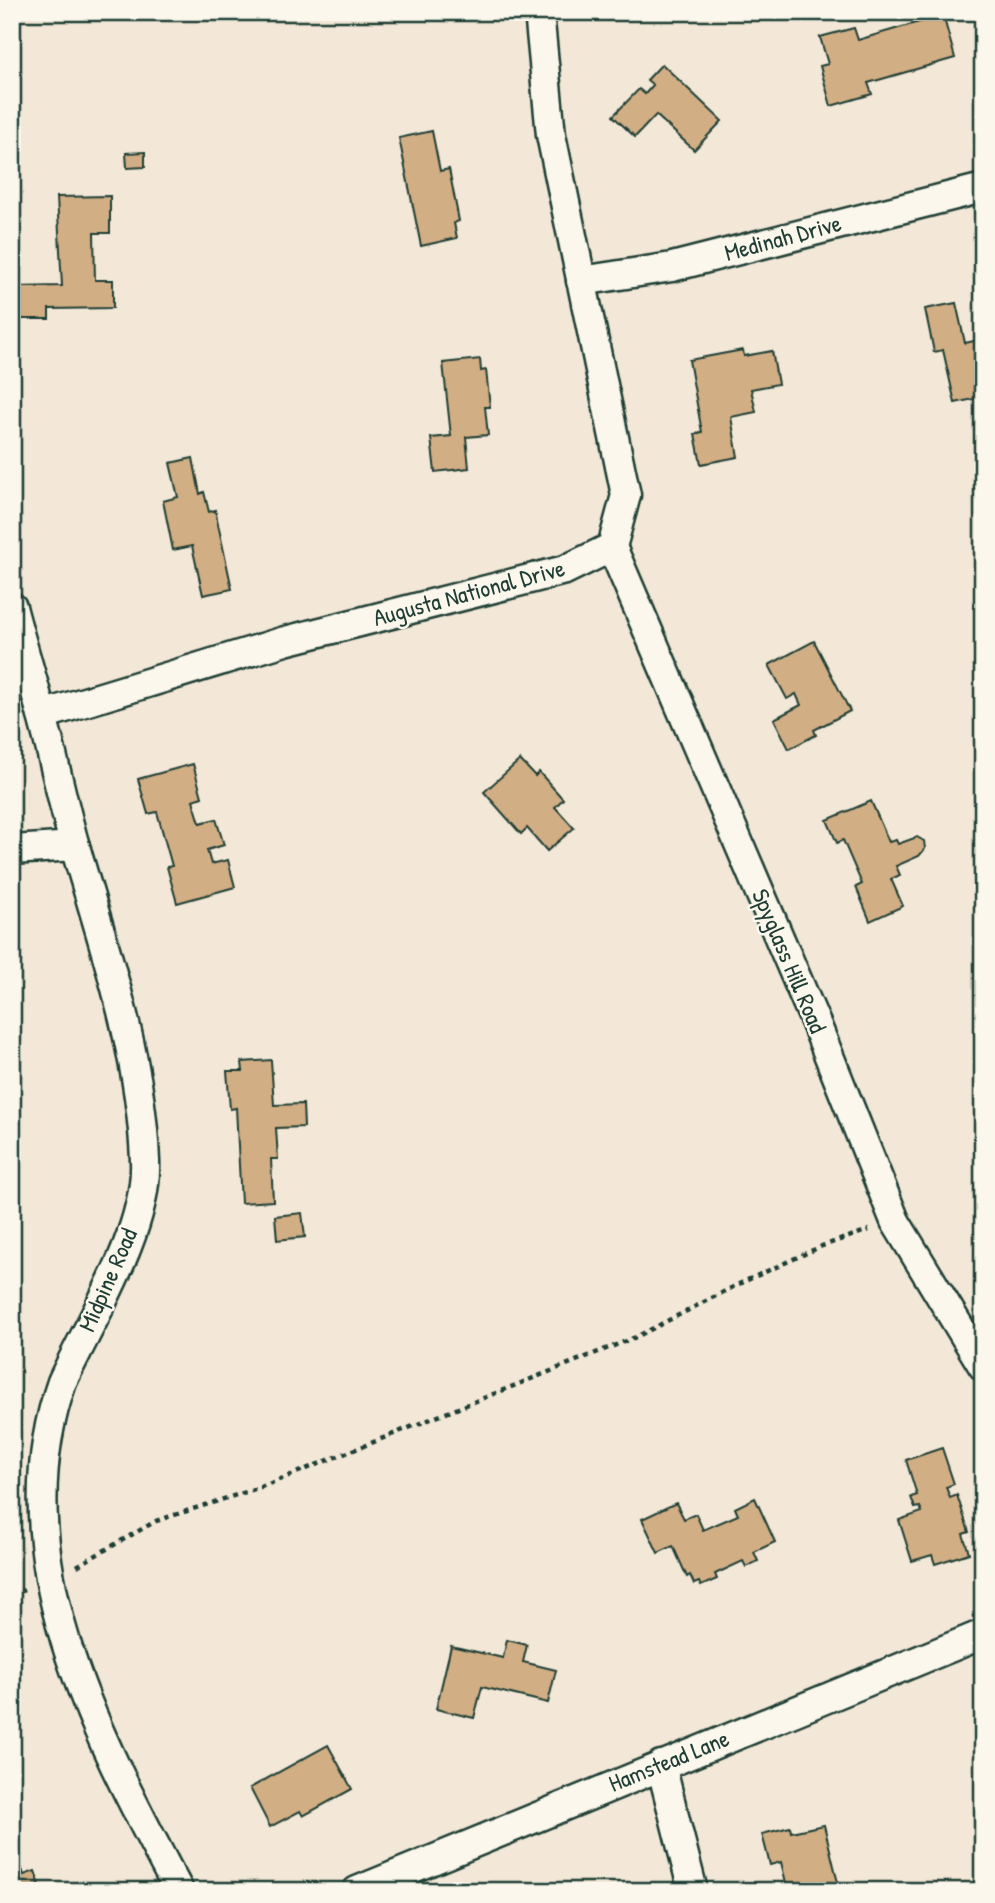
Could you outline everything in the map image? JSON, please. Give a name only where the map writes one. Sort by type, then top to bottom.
[{"type":"street","points":[[538,12],[551,135],[626,495],[612,548]]},
{"type":"street","name":"Medinah Drive","points":[[581,281],[672,267],[983,188]]},
{"type":"street","name":"Augusta National Drive","points":[[42,715],[285,641],[565,570],[612,548]]},
{"type":"street","name":"Spyglass Hill Road","points":[[612,548],[817,1026],[895,1221],[983,1366]]},
{"type":"street","name":"Midpine Road","points":[[12,607],[128,1033],[145,1163],[137,1216],[117,1269],[54,1400],[42,1448],[36,1491],[43,1583],[60,1649],[81,1704],[179,1891]]},
{"type":"street","points":[[12,850],[75,846]]},
{"type":"street","name":"Hamstead Lane","points":[[357,1891],[983,1634]]},
{"type":"street","points":[[661,1765],[694,1891]]},
{"type":"path","points":[[12,1595],[43,1583],[156,1521],[261,1487],[636,1337],[743,1282],[822,1246],[895,1221]]},
{"type":"building","points":[[943,15],[955,58],[868,83],[872,94],[831,106],[820,66],[828,64],[820,37],[854,28],[858,40]]},
{"type":"building","points":[[662,64],[722,121],[694,150],[656,115],[635,137],[613,116],[639,89],[645,94],[653,85],[647,80]]},
{"type":"building","points":[[432,131],[440,171],[449,169],[459,221],[454,223],[457,238],[421,246],[399,138]]},
{"type":"building","points":[[145,152],[145,167],[127,168],[126,153]]},
{"type":"building","points":[[110,196],[110,233],[94,233],[95,280],[113,280],[113,308],[49,309],[49,319],[16,319],[15,287],[62,286],[57,197]]},
{"type":"building","points":[[956,303],[965,343],[983,339],[983,397],[955,403],[943,350],[934,352],[925,309]]},
{"type":"building","points":[[743,350],[744,356],[772,351],[778,384],[751,389],[756,412],[731,417],[738,457],[701,464],[695,434],[702,432],[689,360]]},
{"type":"building","points":[[480,359],[481,371],[486,370],[490,407],[485,407],[488,435],[466,437],[469,468],[435,472],[431,438],[451,436],[443,363]]},
{"type":"building","points":[[193,458],[200,494],[204,492],[209,512],[215,510],[232,589],[203,595],[192,546],[173,550],[163,501],[178,497],[170,463]]},
{"type":"building","points":[[814,641],[850,711],[814,730],[816,735],[789,749],[774,719],[801,705],[796,694],[787,699],[769,665]]},
{"type":"building","points":[[520,760],[535,776],[539,772],[563,799],[555,807],[574,828],[547,851],[527,828],[521,834],[484,792]]},
{"type":"building","points":[[193,764],[202,797],[193,800],[200,823],[216,819],[224,845],[207,850],[211,864],[228,860],[235,887],[177,903],[167,867],[172,866],[157,812],[148,814],[138,779]]},
{"type":"building","points":[[871,801],[889,842],[896,840],[898,844],[917,837],[924,841],[925,849],[919,856],[896,866],[900,875],[891,879],[903,906],[870,921],[856,887],[862,884],[843,840],[837,843],[827,820]]},
{"type":"building","points":[[271,1060],[274,1105],[303,1104],[304,1127],[276,1128],[278,1159],[271,1159],[273,1201],[241,1203],[236,1108],[230,1109],[227,1071],[243,1071],[242,1062]]},
{"type":"building","points":[[302,1213],[305,1237],[277,1240],[275,1216]]},
{"type":"building","points":[[942,1448],[954,1484],[946,1487],[950,1498],[957,1495],[969,1532],[963,1534],[969,1553],[935,1564],[932,1555],[912,1561],[899,1520],[922,1512],[920,1507],[915,1508],[911,1497],[917,1495],[906,1460]]},
{"type":"building","points":[[755,1498],[775,1542],[754,1552],[758,1561],[746,1567],[743,1561],[715,1574],[717,1579],[701,1586],[699,1582],[694,1584],[690,1575],[687,1577],[673,1546],[658,1553],[642,1519],[676,1503],[684,1519],[696,1514],[703,1530],[738,1515],[735,1508]]},
{"type":"building","points":[[507,1640],[527,1645],[523,1662],[556,1670],[548,1703],[482,1687],[474,1718],[436,1709],[451,1646],[503,1658]]},
{"type":"building","points":[[983,1722],[983,1741],[975,1736]]},
{"type":"building","points":[[328,1745],[352,1789],[303,1816],[300,1811],[270,1827],[250,1788]]},
{"type":"building","points":[[12,1799],[19,1818],[12,1821]]},
{"type":"building","points":[[824,1825],[840,1891],[788,1891],[781,1862],[770,1865],[762,1834],[790,1827],[791,1832]]},
{"type":"building","points":[[12,1842],[24,1875],[35,1871],[42,1891],[12,1891]]}]
